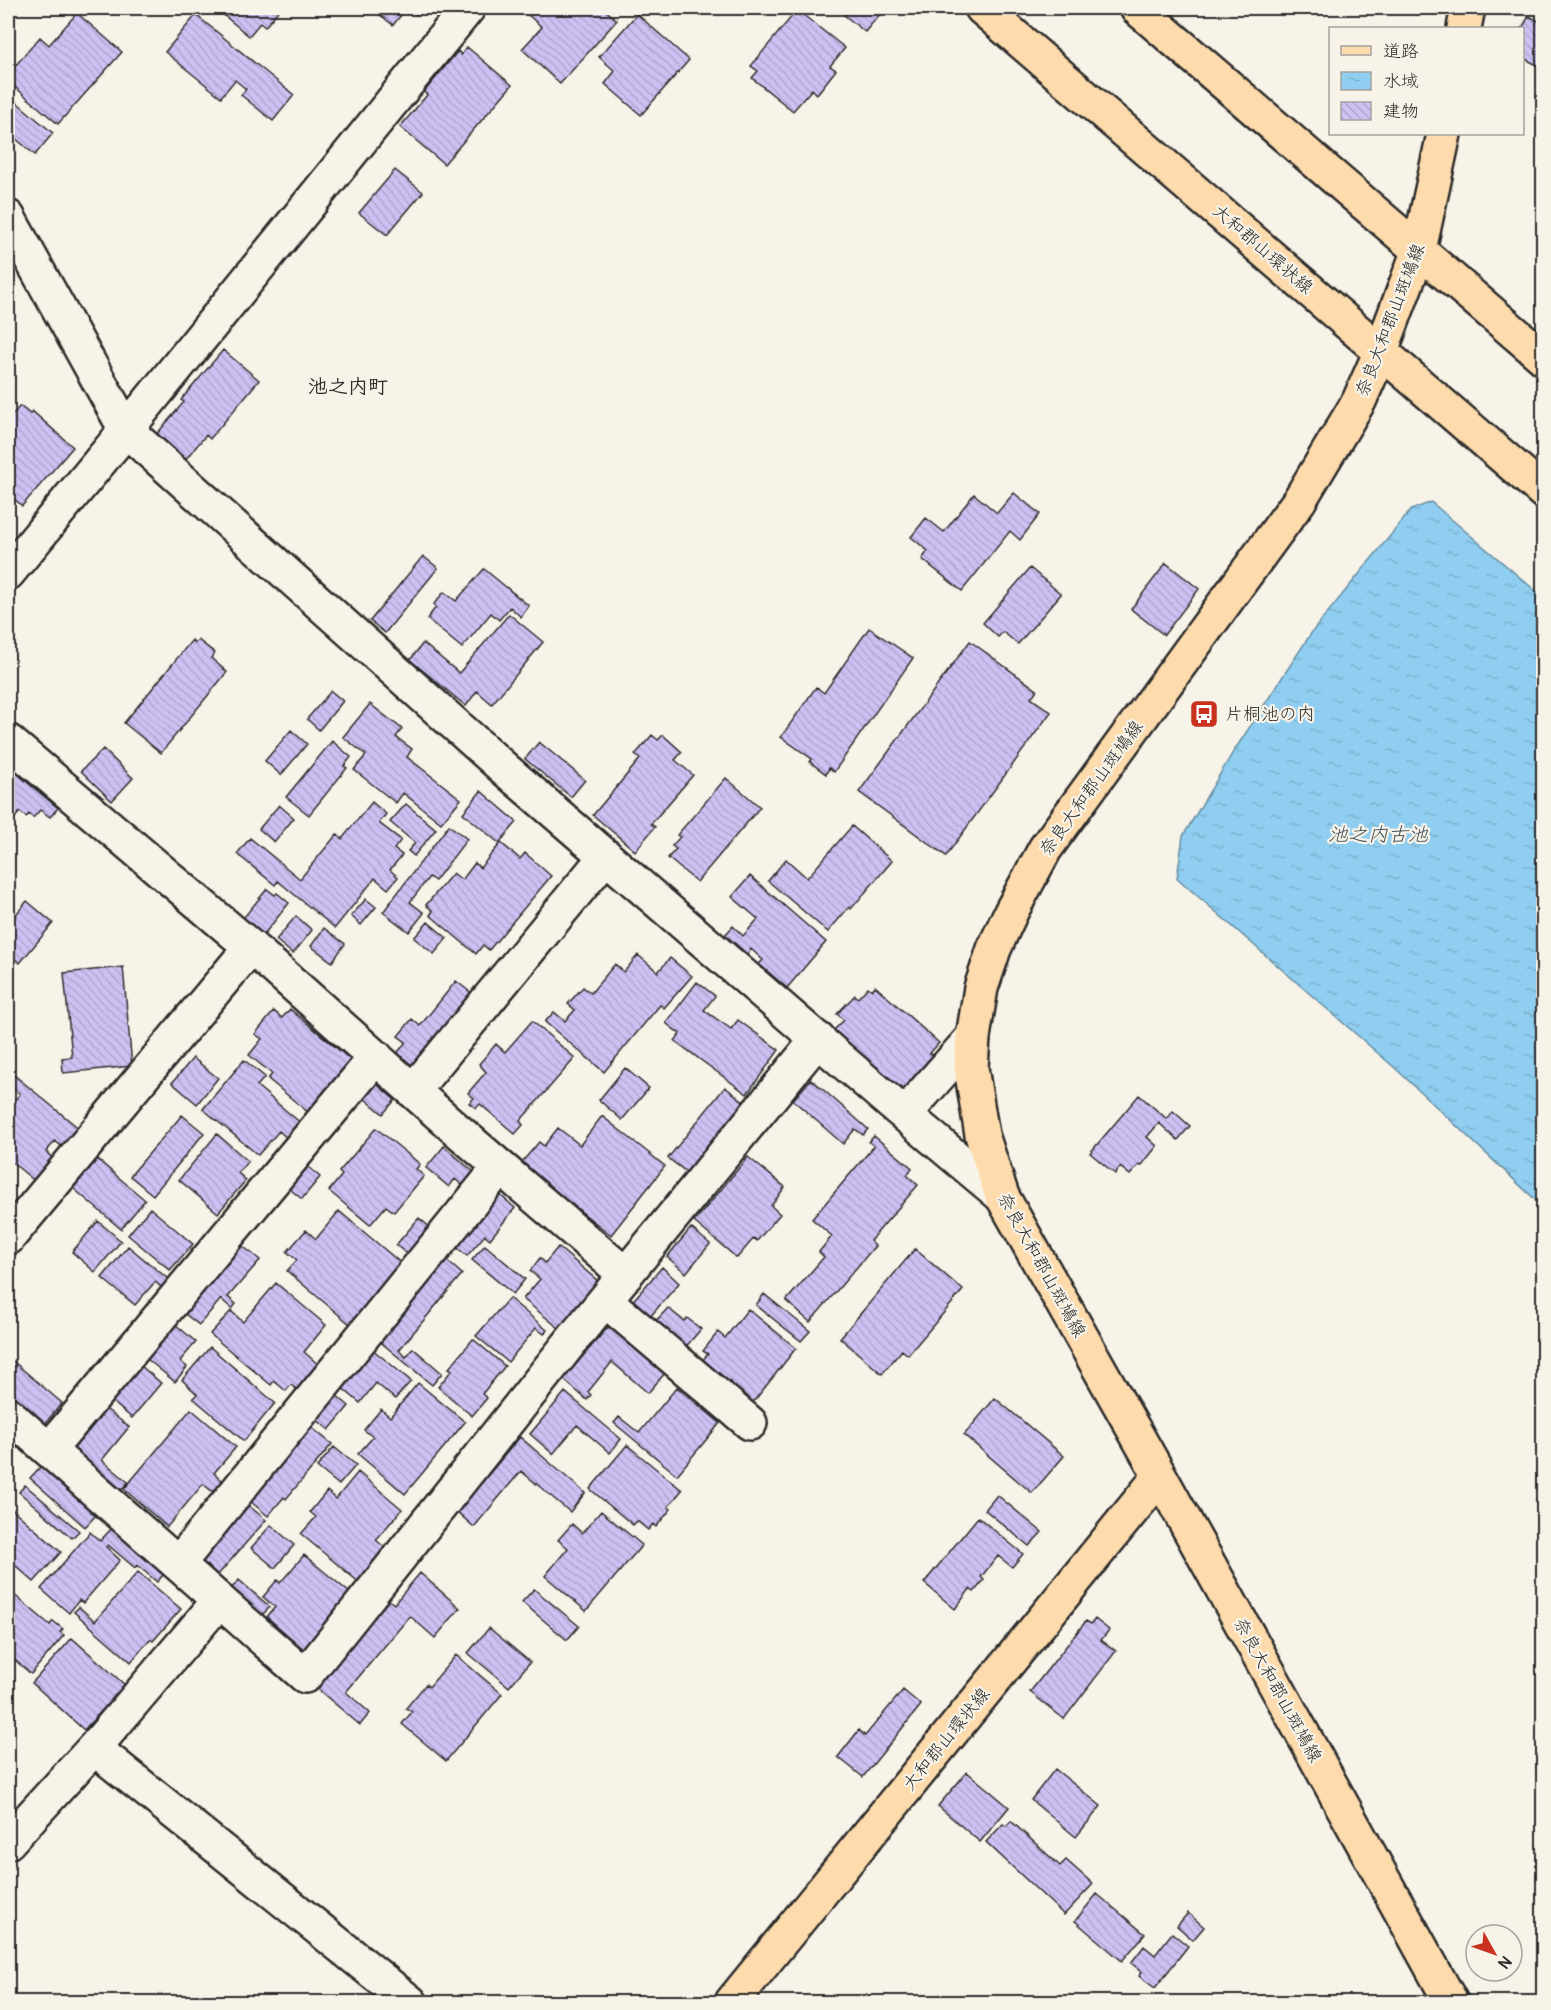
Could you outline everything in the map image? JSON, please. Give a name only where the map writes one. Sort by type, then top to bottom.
[{"type":"main road","name":"大和郡山環状線","points":[[982,8],[1544,492]]},
{"type":"main road","points":[[1137,8],[1544,358]]},
{"type":"main road","points":[[1464,27],[1468,8]]},
{"type":"main road","name":"奈良大和郡山斑鳩線","points":[[1444,135],[1419,250],[1381,351],[1359,401],[1299,501],[1045,849],[994,949],[981,988],[973,1037],[971,1068],[982,1135],[1002,1196],[1451,2002]]},
{"type":"main road","name":"大和郡山環状線","points":[[732,2002],[1160,1476]]},
{"type":"street","points":[[8,573],[468,8]]},
{"type":"street","points":[[8,217],[126,430],[507,771],[1002,1196]]},
{"type":"street","points":[[8,741],[251,947],[626,1275]]},
{"type":"street","points":[[413,1090],[606,856]]},
{"type":"street","points":[[8,1238],[251,947]]},
{"type":"street","points":[[905,1114],[973,1037]]},
{"type":"street","points":[[8,1414],[305,1676],[605,1300],[818,1039]]},
{"type":"street","points":[[49,1450],[376,1057]]},
{"type":"street","points":[[177,1564],[501,1167]]},
{"type":"street","points":[[605,1300],[750,1423]]},
{"type":"street","points":[[8,1842],[94,1748],[219,1601]]},
{"type":"street","points":[[94,1748],[410,2002]]},
{"type":"water","name":"池之内古池","points":[[1431,502],[1543,597],[1543,1207],[1396,1069],[1177,878],[1183,836],[1232,754],[1312,632],[1411,510]]},
{"type":"building","points":[[215,8],[273,8],[278,11],[265,27],[260,23],[249,36]]},
{"type":"building","points":[[371,8],[407,8],[393,25]]},
{"type":"building","points":[[407,8],[422,8],[416,15]]},
{"type":"building","points":[[520,8],[603,8],[617,20],[560,84],[522,49],[542,27]]},
{"type":"building","points":[[850,8],[885,8],[865,32],[844,15]]},
{"type":"building","points":[[797,10],[845,48],[830,66],[836,70],[817,94],[812,89],[793,111],[752,78],[758,71],[751,66]]},
{"type":"building","points":[[77,13],[122,52],[58,124],[8,81],[12,76],[9,73],[40,37],[49,45]]},
{"type":"building","points":[[637,14],[689,60],[641,115],[605,84],[615,71],[599,57]]},
{"type":"building","points":[[196,15],[294,95],[273,121],[241,95],[246,89],[235,80],[221,97],[165,52]]},
{"type":"building","points":[[1529,16],[1544,24],[1544,69],[1524,58],[1523,27]]},
{"type":"building","points":[[467,47],[512,85],[444,164],[400,127],[427,95],[424,92],[458,51],[461,55]]},
{"type":"building","points":[[8,95],[53,133],[35,155],[8,132]]},
{"type":"building","points":[[395,170],[423,192],[387,235],[359,213]]},
{"type":"building","points":[[223,350],[259,380],[210,439],[206,435],[185,460],[156,435],[184,402],[181,400]]},
{"type":"building","points":[[20,406],[30,414],[32,411],[73,447],[22,506],[8,493],[8,420]]},
{"type":"building","points":[[1014,493],[1040,514],[1020,540],[1010,531],[962,591],[922,559],[928,551],[911,537],[926,518],[944,532],[974,494],[997,513]]},
{"type":"building","points":[[423,556],[438,568],[385,633],[370,621]]},
{"type":"building","points":[[1166,563],[1199,589],[1164,635],[1131,609]]},
{"type":"building","points":[[1030,568],[1061,594],[1018,644],[1003,632],[998,637],[983,623]]},
{"type":"building","points":[[484,569],[529,606],[521,617],[510,607],[499,620],[491,613],[462,648],[427,619],[436,607],[434,604],[444,592],[456,601]]},
{"type":"building","points":[[509,614],[543,642],[492,704],[477,691],[466,706],[410,660],[423,643],[459,673]]},
{"type":"building","points":[[869,628],[913,658],[834,772],[829,768],[826,774],[810,762],[812,759],[781,737],[816,687],[824,693]]},
{"type":"building","points":[[192,640],[195,643],[198,640],[215,653],[211,658],[227,672],[161,753],[124,723]]},
{"type":"building","points":[[970,641],[1037,690],[1031,698],[1051,712],[946,856],[859,792]]},
{"type":"building","points":[[331,691],[343,701],[319,730],[307,719]]},
{"type":"building","points":[[370,704],[402,729],[396,737],[412,749],[407,757],[461,799],[441,823],[403,793],[396,803],[354,770],[366,755],[343,737]]},
{"type":"building","points":[[291,730],[307,744],[281,775],[265,761]]},
{"type":"building","points":[[652,735],[658,740],[663,735],[682,752],[675,760],[693,775],[651,824],[655,827],[635,851],[593,815],[640,759],[635,755]]},
{"type":"building","points":[[332,741],[351,757],[344,766],[347,768],[309,815],[286,797]]},
{"type":"building","points":[[539,742],[585,780],[571,797],[525,759]]},
{"type":"building","points":[[103,749],[133,778],[112,801],[81,771]]},
{"type":"building","points":[[8,766],[58,808],[50,817],[40,810],[33,818],[29,814],[26,817],[20,812],[11,822],[8,819]]},
{"type":"building","points":[[726,778],[760,807],[697,882],[668,858],[676,849],[672,846],[680,837],[677,835]]},
{"type":"building","points":[[481,791],[517,822],[500,842],[520,859],[525,853],[551,876],[489,950],[483,945],[476,954],[430,915],[433,911],[426,905],[453,873],[462,880],[475,863],[480,868],[500,844],[463,813]]},
{"type":"building","points":[[372,802],[386,814],[379,823],[401,840],[394,849],[402,855],[390,870],[398,877],[388,889],[375,878],[335,928],[278,881],[275,885],[237,854],[250,838],[300,879],[337,834],[342,839]]},
{"type":"building","points":[[406,804],[436,829],[414,856],[408,851],[415,843],[390,822]]},
{"type":"building","points":[[279,805],[294,818],[274,842],[259,829]]},
{"type":"building","points":[[449,825],[467,839],[435,881],[429,877],[410,902],[424,913],[409,932],[383,912]]},
{"type":"building","points":[[852,826],[892,861],[828,932],[768,881],[786,859],[807,878]]},
{"type":"building","points":[[750,876],[826,942],[787,988],[759,964],[763,960],[751,949],[747,954],[725,935],[733,926],[743,936],[758,919],[732,897]]},
{"type":"building","points":[[267,889],[275,895],[277,893],[289,903],[261,938],[240,922]]},
{"type":"building","points":[[366,899],[376,907],[361,925],[351,916]]},
{"type":"building","points":[[27,901],[53,923],[20,963],[8,953],[8,924]]},
{"type":"building","points":[[296,916],[312,930],[293,954],[276,940]]},
{"type":"building","points":[[428,922],[447,938],[434,954],[414,938]]},
{"type":"building","points":[[324,928],[345,944],[332,962],[311,946]]},
{"type":"building","points":[[638,955],[658,972],[670,958],[692,976],[664,1008],[660,1005],[604,1072],[545,1022],[554,1012],[565,1021],[575,1010],[568,1004],[583,987],[591,993],[615,964],[624,972]]},
{"type":"building","points":[[123,967],[132,1066],[63,1073],[62,1058],[72,1057],[64,973]]},
{"type":"building","points":[[456,981],[479,999],[418,1075],[395,1056],[406,1042],[398,1036],[412,1019],[420,1026]]},
{"type":"building","points":[[697,982],[715,996],[704,1010],[731,1029],[738,1020],[779,1050],[747,1094],[675,1041],[680,1034],[666,1023]]},
{"type":"building","points":[[875,986],[939,1043],[930,1053],[933,1055],[902,1090],[834,1030],[844,1020],[837,1014],[855,995],[858,998],[868,987],[872,990]]},
{"type":"building","points":[[290,1009],[352,1061],[309,1113],[268,1079],[272,1074],[249,1055],[262,1039],[255,1034],[274,1011],[282,1018]]},
{"type":"building","points":[[532,1021],[575,1058],[520,1121],[523,1125],[515,1134],[480,1104],[476,1108],[469,1103],[474,1098],[468,1093],[486,1072],[479,1064],[496,1044],[505,1052]]},
{"type":"building","points":[[193,1058],[218,1078],[197,1104],[172,1083]]},
{"type":"building","points":[[244,1060],[265,1077],[257,1086],[303,1125],[290,1141],[279,1131],[258,1155],[203,1109]]},
{"type":"building","points":[[625,1068],[649,1088],[622,1120],[599,1100]]},
{"type":"building","points":[[8,1070],[81,1130],[65,1149],[55,1141],[46,1152],[55,1160],[37,1183],[8,1159],[8,1109],[20,1094],[8,1084]]},
{"type":"building","points":[[811,1079],[868,1129],[863,1135],[855,1129],[843,1144],[793,1100]]},
{"type":"building","points":[[372,1080],[395,1100],[383,1114],[359,1094]]},
{"type":"building","points":[[725,1087],[746,1103],[689,1174],[668,1158]]},
{"type":"building","points":[[1139,1095],[1167,1119],[1173,1111],[1190,1126],[1178,1140],[1159,1123],[1147,1137],[1157,1146],[1141,1166],[1139,1165],[1130,1175],[1120,1167],[1115,1174],[1090,1153]]},
{"type":"building","points":[[182,1115],[204,1133],[153,1195],[130,1176]]},
{"type":"building","points":[[602,1116],[665,1166],[611,1235],[514,1159],[515,1156],[522,1162],[539,1142],[544,1146],[558,1128],[580,1145]]},
{"type":"building","points":[[376,1128],[420,1164],[416,1169],[424,1176],[394,1212],[386,1206],[370,1225],[329,1191],[342,1175],[339,1172]]},
{"type":"building","points":[[217,1134],[248,1161],[238,1173],[246,1180],[218,1213],[179,1180]]},
{"type":"building","points":[[874,1136],[912,1168],[907,1175],[918,1185],[870,1241],[875,1246],[810,1322],[786,1301],[824,1257],[819,1252],[832,1236],[812,1219],[874,1146],[869,1142]]},
{"type":"building","points":[[444,1146],[475,1173],[464,1187],[455,1179],[449,1187],[426,1168]]},
{"type":"building","points":[[748,1157],[785,1187],[771,1206],[780,1214],[757,1241],[754,1238],[737,1258],[694,1222]]},
{"type":"building","points":[[97,1159],[145,1200],[121,1229],[73,1188]]},
{"type":"building","points":[[305,1164],[320,1177],[302,1199],[286,1186]]},
{"type":"building","points":[[498,1193],[515,1208],[490,1239],[485,1235],[467,1256],[454,1245]]},
{"type":"building","points":[[150,1208],[193,1244],[170,1270],[128,1235]]},
{"type":"building","points":[[339,1211],[402,1264],[351,1325],[287,1271],[297,1260],[287,1252],[306,1230],[316,1239]]},
{"type":"building","points":[[419,1218],[431,1228],[408,1255],[396,1245]]},
{"type":"building","points":[[98,1221],[121,1241],[95,1272],[72,1252]]},
{"type":"building","points":[[691,1228],[710,1244],[686,1273],[667,1257]]},
{"type":"building","points":[[239,1243],[260,1260],[228,1297],[236,1304],[232,1309],[221,1299],[199,1325],[181,1311]]},
{"type":"building","points":[[485,1245],[525,1279],[513,1294],[472,1260]]},
{"type":"building","points":[[128,1246],[173,1283],[166,1291],[155,1282],[135,1305],[102,1278]]},
{"type":"building","points":[[558,1247],[598,1281],[559,1328],[523,1299],[540,1279],[530,1271],[540,1258],[545,1263]]},
{"type":"building","points":[[915,1249],[963,1290],[908,1355],[902,1350],[882,1374],[840,1338]]},
{"type":"building","points":[[445,1259],[462,1274],[399,1350],[406,1357],[413,1348],[442,1373],[432,1385],[378,1340]]},
{"type":"building","points":[[662,1267],[679,1283],[649,1318],[631,1303]]},
{"type":"building","points":[[276,1283],[326,1325],[304,1352],[320,1366],[299,1391],[291,1385],[286,1391],[274,1381],[271,1385],[210,1334],[231,1311],[243,1322]]},
{"type":"building","points":[[764,1294],[810,1331],[801,1341],[756,1305]]},
{"type":"building","points":[[509,1298],[547,1330],[544,1334],[536,1328],[508,1362],[476,1336]]},
{"type":"building","points":[[668,1308],[684,1321],[687,1318],[701,1329],[684,1349],[654,1323]]},
{"type":"building","points":[[748,1309],[796,1348],[751,1405],[700,1363],[708,1354],[703,1351],[718,1332],[725,1338]]},
{"type":"building","points":[[175,1324],[196,1342],[180,1361],[187,1367],[175,1382],[146,1358]]},
{"type":"building","points":[[609,1326],[665,1373],[648,1393],[612,1362],[588,1392],[591,1395],[587,1400],[563,1379]]},
{"type":"building","points":[[473,1339],[505,1366],[482,1394],[487,1398],[472,1416],[438,1387],[452,1370],[449,1368]]},
{"type":"building","points":[[210,1347],[275,1403],[244,1441],[193,1398],[197,1394],[182,1380]]},
{"type":"building","points":[[372,1349],[411,1381],[395,1399],[376,1383],[360,1403],[341,1387]]},
{"type":"building","points":[[8,1357],[62,1403],[43,1426],[8,1395]]},
{"type":"building","points":[[141,1366],[161,1383],[132,1418],[111,1401]]},
{"type":"building","points":[[418,1383],[465,1422],[405,1494],[358,1454],[373,1437],[364,1430],[381,1409],[390,1417]]},
{"type":"building","points":[[677,1387],[720,1423],[677,1475],[614,1423],[619,1417],[639,1433]]},
{"type":"building","points":[[565,1392],[621,1439],[610,1453],[577,1425],[553,1454],[530,1434]]},
{"type":"building","points":[[336,1395],[349,1406],[329,1430],[316,1419]]},
{"type":"building","points":[[995,1398],[1064,1456],[1032,1493],[964,1435]]},
{"type":"building","points":[[106,1409],[129,1427],[102,1460],[128,1482],[118,1494],[70,1451]]},
{"type":"building","points":[[191,1409],[236,1447],[214,1473],[224,1482],[214,1493],[203,1484],[167,1527],[124,1489]]},
{"type":"building","points":[[311,1427],[332,1444],[286,1499],[284,1497],[268,1516],[250,1501]]},
{"type":"building","points":[[520,1437],[585,1493],[570,1512],[521,1471],[474,1527],[457,1512]]},
{"type":"building","points":[[8,1439],[18,1448],[8,1461]]},
{"type":"building","points":[[627,1445],[682,1490],[668,1507],[671,1509],[656,1527],[653,1524],[648,1530],[637,1521],[633,1525],[590,1489]]},
{"type":"building","points":[[334,1447],[356,1465],[339,1485],[317,1467]]},
{"type":"building","points":[[42,1465],[97,1514],[85,1527],[30,1478]]},
{"type":"building","points":[[358,1472],[402,1509],[376,1540],[389,1551],[361,1584],[301,1534],[316,1517],[310,1512],[327,1491],[336,1499]]},
{"type":"building","points":[[25,1485],[79,1531],[72,1538],[19,1492]]},
{"type":"building","points":[[997,1495],[1042,1532],[1029,1546],[985,1510]]},
{"type":"building","points":[[248,1505],[266,1520],[217,1576],[200,1562]]},
{"type":"building","points":[[12,1509],[61,1552],[34,1582],[8,1559],[8,1515]]},
{"type":"building","points":[[601,1511],[642,1545],[586,1611],[545,1576],[568,1548],[558,1540],[572,1524],[582,1533]]},
{"type":"building","points":[[978,1517],[1023,1554],[1012,1567],[998,1556],[981,1577],[984,1580],[974,1592],[970,1589],[955,1609],[924,1583]]},
{"type":"building","points":[[271,1525],[294,1545],[275,1568],[251,1548]]},
{"type":"building","points":[[112,1528],[164,1574],[157,1582],[137,1565],[135,1568],[108,1545],[106,1547],[120,1560],[83,1603],[79,1600],[69,1613],[41,1589],[90,1532],[100,1541]]},
{"type":"building","points":[[304,1555],[350,1593],[305,1650],[267,1617],[275,1607],[263,1597],[277,1580],[280,1583]]},
{"type":"building","points":[[138,1572],[181,1609],[153,1641],[150,1639],[131,1662],[74,1612],[79,1607],[95,1621]]},
{"type":"building","points":[[420,1573],[460,1608],[435,1638],[410,1616],[346,1692],[370,1713],[360,1725],[315,1687],[389,1600],[394,1604]]},
{"type":"building","points":[[239,1580],[270,1607],[262,1615],[232,1588]]},
{"type":"building","points":[[534,1589],[579,1626],[567,1640],[522,1602]]},
{"type":"building","points":[[12,1593],[50,1625],[53,1621],[63,1629],[60,1632],[64,1635],[31,1674],[8,1654],[8,1598]]},
{"type":"building","points":[[1095,1619],[1109,1630],[1101,1640],[1116,1651],[1064,1719],[1030,1692],[1086,1621],[1091,1624]]},
{"type":"building","points":[[489,1628],[530,1662],[509,1687],[468,1653]]},
{"type":"building","points":[[72,1638],[125,1685],[84,1730],[32,1683]]},
{"type":"building","points":[[456,1655],[502,1694],[446,1761],[402,1724],[412,1712],[406,1708],[426,1684],[429,1687]]},
{"type":"building","points":[[903,1690],[921,1705],[863,1777],[838,1757],[859,1730],[865,1736]]},
{"type":"building","points":[[1055,1769],[1101,1806],[1076,1837],[1031,1800]]},
{"type":"building","points":[[967,1772],[1009,1807],[980,1842],[938,1806]]},
{"type":"building","points":[[1011,1821],[1060,1866],[1066,1860],[1093,1884],[1064,1915],[986,1842],[1003,1824],[1006,1826]]},
{"type":"building","points":[[1097,1894],[1145,1934],[1122,1961],[1075,1921]]},
{"type":"building","points":[[1188,1913],[1204,1927],[1193,1940],[1177,1926]]},
{"type":"building","points":[[1172,1933],[1188,1946],[1155,1988],[1139,1976],[1142,1972],[1131,1963],[1144,1946],[1155,1955]]},
{"type":"place","name":"片桐池の内","points":[[1204,714]]},
{"type":"district","name":"池之内町","points":[[348,386]]}]
